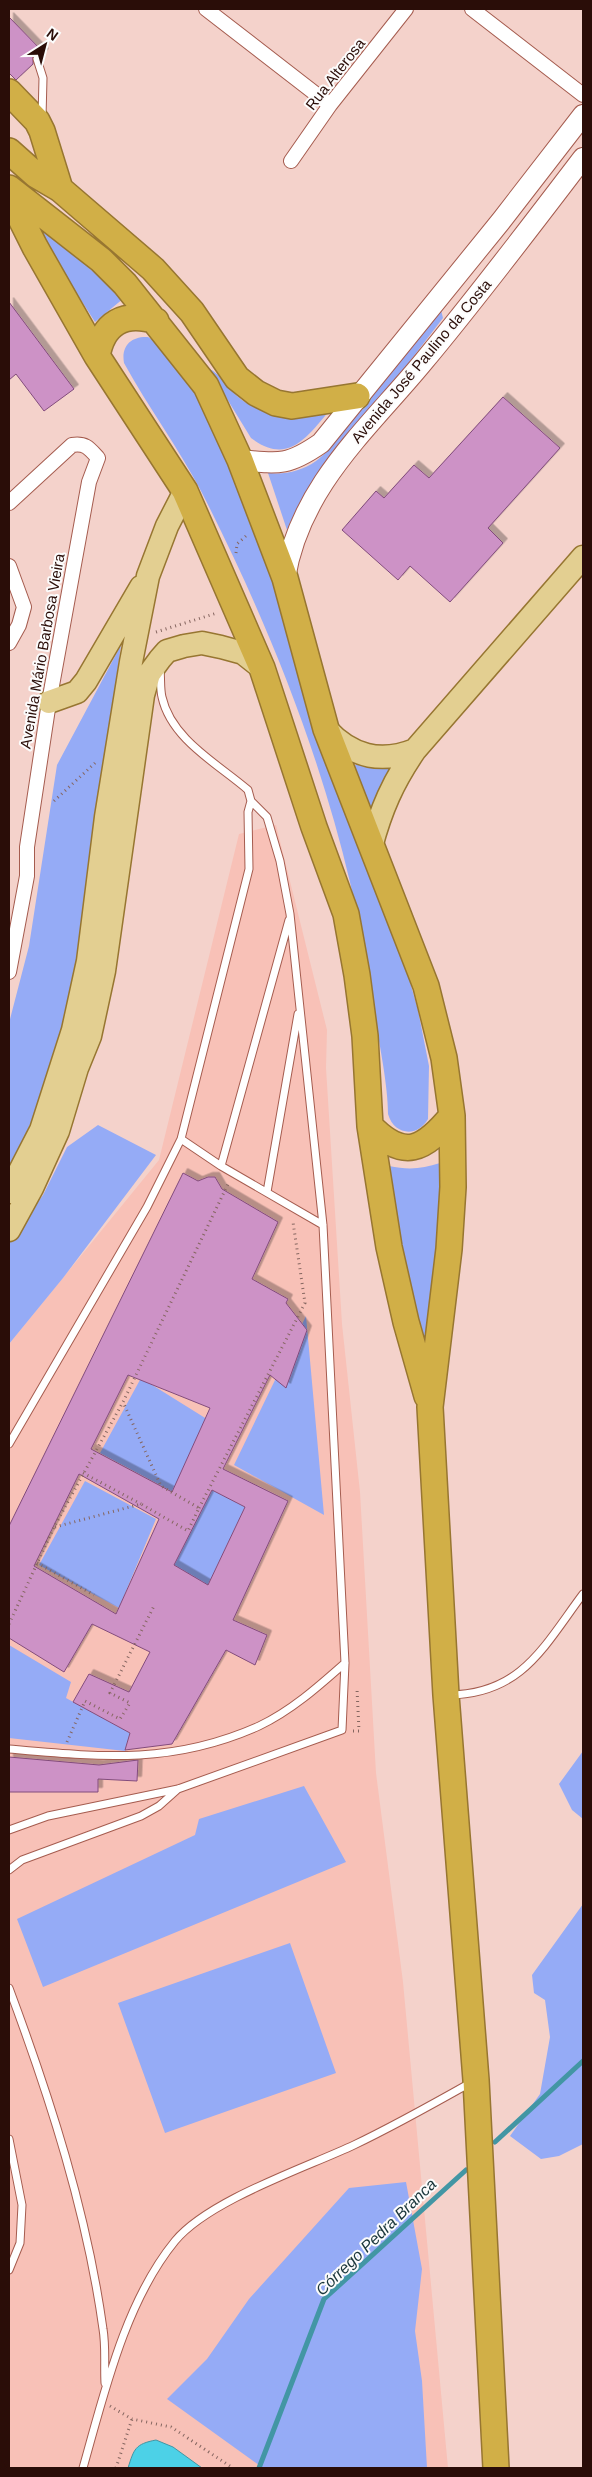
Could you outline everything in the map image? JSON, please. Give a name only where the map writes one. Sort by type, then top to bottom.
[{"type":"highway","points":[[9,92],[36,121],[42,131],[60,189]]},
{"type":"highway","points":[[9,151],[36,175],[60,189],[153,269],[174,291],[237,378],[256,393],[276,403],[292,406],[357,396]]},
{"type":"highway","points":[[9,188],[101,260],[125,284],[206,386],[240,460],[285,578],[326,729],[426,986],[444,1058],[452,1116],[453,1187],[449,1249],[430,1406],[446,1695],[476,2080],[496,2468]]},
{"type":"highway","points":[[9,195],[35,246],[97,356],[185,491],[262,668],[314,827],[346,914],[365,1036],[370,1126],[389,1248],[406,1322],[430,1406]]},
{"type":"highway","points":[[87,213],[101,260]]},
{"type":"highway","points":[[97,356],[99,343],[106,331],[116,322],[129,317],[143,317],[156,321]]},
{"type":"highway","points":[[370,1126],[383,1140],[409,1149],[423,1145],[435,1136],[452,1116]]},
{"type":"main road","name":"Avenida José Paulino da Costa","points":[[240,460],[281,464],[301,457],[321,443],[357,396],[502,221],[583,115]]},
{"type":"main road","name":"Avenida José Paulino da Costa","points":[[285,578],[289,551],[298,527],[318,490],[352,443],[424,362],[583,158]]},
{"type":"main road","points":[[502,221],[522,238]]},
{"type":"main road","points":[[445,290],[466,308]]},
{"type":"main road","points":[[9,1192],[41,1130],[74,1030],[88,961],[106,817],[131,662],[148,576],[167,526],[185,491]]},
{"type":"main road","points":[[371,847],[380,812],[395,780],[415,750],[583,557]]},
{"type":"main road","points":[[49,702],[77,692],[148,576]]},
{"type":"main road","points":[[9,1230],[32,1188],[58,1131],[77,1068],[90,1036],[105,962],[143,695],[150,674],[167,651],[202,643],[243,653],[262,668]]},
{"type":"main road","points":[[326,729],[347,748],[374,757],[388,758],[415,750]]},
{"type":"street","points":[[206,9],[330,105]]},
{"type":"street","name":"Rua Alterosa","points":[[291,161],[330,105],[406,9]]},
{"type":"street","points":[[472,9],[582,91]]},
{"type":"street","name":"Avenida Mário Barbosa Vieira","points":[[9,503],[72,446],[81,444],[89,446],[98,458],[89,482],[49,702],[26,847],[27,876],[9,972]]},
{"type":"street","points":[[9,566],[24,607],[19,626],[9,643]]},
{"type":"lane","points":[[37,59],[43,78],[42,131]]},
{"type":"lane","points":[[9,1444],[147,1207],[180,1139],[249,869],[247,820],[251,802],[248,790],[184,736],[171,718],[162,697],[160,660]]},
{"type":"lane","points":[[9,1830],[48,1816],[178,1789],[342,1730],[345,1663],[323,1225],[290,914],[280,861],[266,816],[251,802]]},
{"type":"lane","points":[[221,1166],[290,914]]},
{"type":"lane","points":[[267,1192],[300,1004]]},
{"type":"lane","points":[[180,1139],[221,1166],[323,1225]]},
{"type":"lane","points":[[446,1695],[488,1691],[511,1680],[530,1664],[583,1594]]},
{"type":"lane","points":[[9,1748],[62,1753],[139,1756],[203,1746],[260,1725],[308,1695],[345,1663]]},
{"type":"lane","points":[[9,1870],[22,1860],[141,1816],[159,1806],[178,1789]]},
{"type":"lane","points":[[9,1988],[35,2060],[76,2196],[104,2331],[105,2388]]},
{"type":"lane","points":[[83,2468],[105,2388],[128,2327],[154,2270],[176,2240],[215,2210],[257,2188],[356,2144],[476,2080]]},
{"type":"lane","points":[[9,2139],[22,2205],[20,2243],[9,2270]]},
{"type":"path","points":[[239,561],[235,552],[237,544],[248,534]]},
{"type":"path","points":[[152,638],[156,632],[222,612]]},
{"type":"path","points":[[54,801],[100,758]]},
{"type":"path","points":[[9,1624],[54,1527],[123,1402],[229,1181],[237,1186]]},
{"type":"path","points":[[83,1473],[188,1531],[305,1303],[294,1222],[286,1217]]},
{"type":"path","points":[[123,1402],[161,1486],[199,1508]]},
{"type":"path","points":[[54,1527],[141,1504]]},
{"type":"path","points":[[37,1563],[94,1595]]},
{"type":"path","points":[[62,1753],[85,1701],[120,1719],[130,1703],[110,1693],[154,1606]]},
{"type":"path","points":[[102,2402],[132,2419],[171,2428],[233,2468]]},
{"type":"path","points":[[116,2468],[132,2419]]},
{"type":"shaded area","points":[[26,214],[124,298],[95,322]]},
{"type":"shaded area","points":[[441,310],[443,318],[296,510],[287,530],[268,473],[287,473],[299,470],[323,455],[336,440],[374,386]]},
{"type":"shaded area","points":[[148,337],[169,355],[200,399],[224,439],[404,961],[418,1010],[429,1066],[428,1119],[418,1129],[406,1132],[400,1130],[391,1121],[388,1114],[385,1075],[362,939],[348,872],[330,807],[286,678],[260,614],[201,491],[124,363],[124,352],[128,343],[137,338]]},
{"type":"shaded area","points":[[208,368],[218,375],[242,400],[252,406],[284,412],[330,410],[313,430],[296,445],[286,449],[264,446],[251,438]]},
{"type":"shaded area","points":[[121,645],[78,956],[60,1045],[45,1092],[9,1170],[9,1023],[29,946],[57,765]]},
{"type":"shaded area","points":[[394,764],[370,812],[352,765]]},
{"type":"shaded area","points":[[276,825],[327,1030],[326,1068],[342,1324],[360,1492],[376,1773],[403,1982],[448,2468],[9,2468],[9,1344],[159,1160],[239,834]]},
{"type":"shaded area","points":[[98,1125],[156,1155],[63,1278],[9,1344],[9,1241],[43,1195],[67,1147]]},
{"type":"shaded area","points":[[440,1163],[444,1196],[426,1359],[390,1195],[389,1166],[415,1168]]},
{"type":"shaded area","points":[[306,1316],[324,1515],[234,1465]]},
{"type":"shaded area","points":[[141,1378],[210,1421],[173,1492],[100,1453]]},
{"type":"shaded area","points":[[85,1481],[156,1519],[119,1608],[39,1565]]},
{"type":"shaded area","points":[[212,1490],[245,1507],[208,1585],[174,1565]]},
{"type":"shaded area","points":[[9,1645],[71,1682],[66,1698],[130,1733],[125,1751],[9,1738]]},
{"type":"shaded area","points":[[583,1751],[583,1819],[572,1810],[559,1784]]},
{"type":"shaded area","points":[[304,1786],[346,1862],[43,1987],[17,1919],[195,1835],[199,1819]]},
{"type":"shaded area","points":[[583,1904],[583,2144],[559,2156],[541,2159],[510,2136],[540,2094],[550,2037],[545,2000],[534,1993],[532,1975]]},
{"type":"shaded area","points":[[290,1943],[336,2073],[165,2133],[118,2003]]},
{"type":"shaded area","points":[[406,2182],[422,2269],[415,2331],[422,2381],[427,2468],[263,2468],[167,2399],[207,2359],[249,2299],[349,2188]]},
{"type":"shaded area","points":[[156,2440],[173,2447],[202,2468],[128,2468],[136,2448],[144,2443]]},
{"type":"building","points":[[9,17],[44,53],[41,56],[33,55],[33,64],[16,80],[9,73]]},
{"type":"building","points":[[9,302],[74,389],[44,411],[16,374],[9,380]]},
{"type":"building","points":[[503,397],[560,448],[488,528],[503,543],[450,602],[410,566],[398,580],[342,530],[376,491],[384,498],[414,465],[429,478]]},
{"type":"building","points":[[183,1173],[198,1181],[208,1177],[215,1177],[222,1189],[278,1222],[252,1279],[288,1299],[286,1303],[307,1330],[286,1388],[270,1375],[223,1469],[288,1501],[233,1620],[267,1635],[255,1665],[226,1650],[172,1744],[125,1750],[130,1733],[73,1702],[89,1674],[129,1692],[150,1652],[92,1624],[64,1672],[9,1638],[9,1526]],"holes":[[[128,1375],[210,1408],[172,1492],[91,1449]],[[79,1474],[159,1519],[116,1614],[34,1566]],[[212,1490],[245,1507],[208,1585],[174,1565]]]},
{"type":"building","points":[[9,1757],[99,1765],[138,1760],[137,1781],[98,1779],[98,1792],[9,1792]]},
{"type":"waterway","name":"Córrego Pedra Branca","points":[[495,2142],[583,2061]]},
{"type":"waterway","name":"Córrego Pedra Branca","points":[[259,2468],[324,2299],[466,2170]]}]
